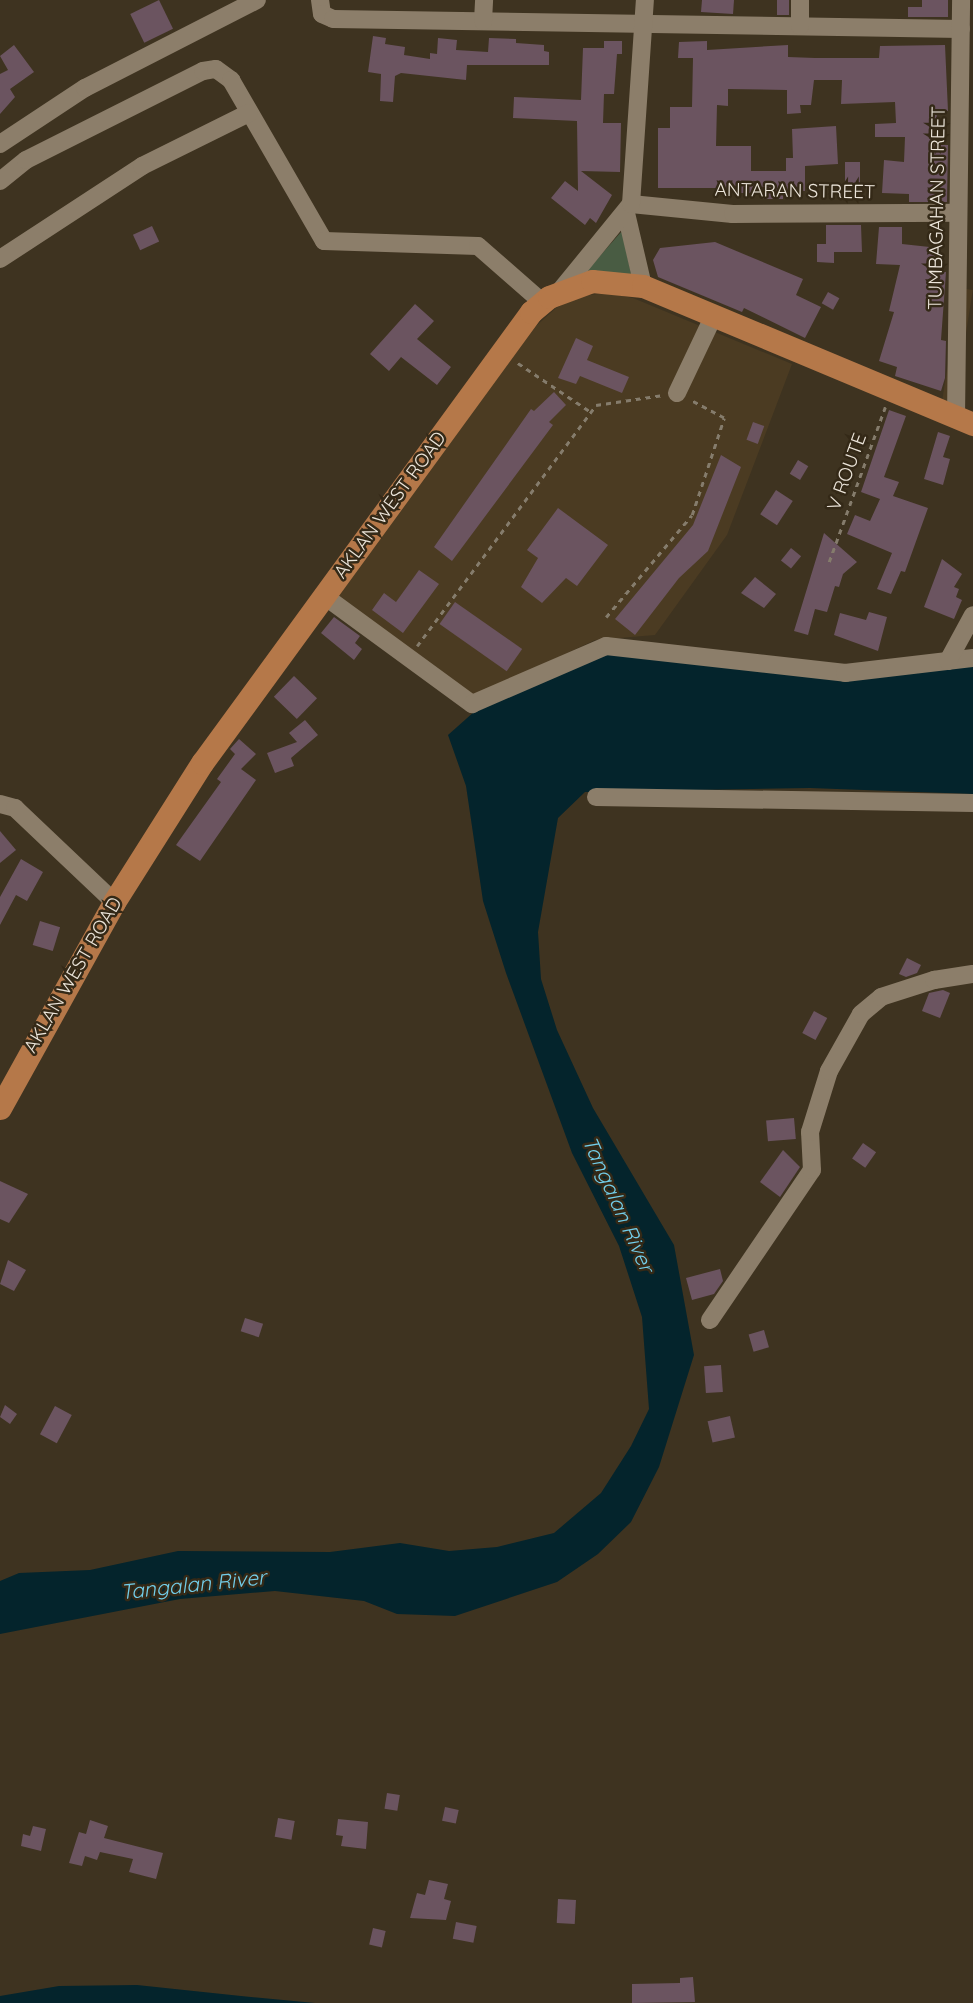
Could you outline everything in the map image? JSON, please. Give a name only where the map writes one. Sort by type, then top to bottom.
[{"type":"main road","points":[[551,296],[601,280],[643,286],[964,420]]},
{"type":"main road","name":"AKLAN WEST ROAD","points":[[0,1108],[114,902],[202,763],[502,352],[551,296]]},
{"type":"street","points":[[0,144],[96,82],[257,0]]},
{"type":"street","points":[[483,21],[484,0]]},
{"type":"street","points":[[643,286],[629,209],[645,0]]},
{"type":"street","points":[[800,0],[800,26]]},
{"type":"street","name":"TUMBAGAHAN STREET","points":[[961,0],[958,213],[964,420]]},
{"type":"street","points":[[320,2],[323,14],[333,19],[961,29]]},
{"type":"street","points":[[0,181],[26,160],[209,69],[227,75],[324,241],[478,246],[551,296],[629,209]]},
{"type":"street","points":[[0,259],[142,166],[249,113]]},
{"type":"street","name":"ANTARAN STREET","points":[[629,209],[733,214],[958,213]]},
{"type":"street","points":[[677,393],[713,315]]},
{"type":"street","points":[[323,595],[472,704],[606,646],[845,673],[973,658]]},
{"type":"street","points":[[948,661],[973,615]]},
{"type":"street","points":[[596,797],[973,803]]},
{"type":"street","points":[[0,804],[15,808],[114,902]]},
{"type":"street","points":[[710,1320],[813,1170],[810,1132],[829,1071],[862,1014],[881,997],[934,980],[973,974]]},
{"type":"path","points":[[502,352],[591,412]]},
{"type":"path","name":"V ROUTE","points":[[829,562],[891,391]]},
{"type":"path","points":[[409,657],[596,405],[677,393],[724,418],[692,515],[606,617]]},
{"type":"shaded area","points":[[960,288],[973,290],[955,405],[942,403]]},
{"type":"shaded area","points":[[607,293],[633,298],[792,364],[727,535],[655,635],[595,640],[473,697],[337,596],[536,326],[556,308],[580,296]]},
{"type":"green space","points":[[622,231],[632,278],[584,274]]},
{"type":"water","name":"Tangalan River","points":[[611,652],[844,681],[973,663],[973,794],[810,788],[585,792],[558,818],[538,932],[541,979],[557,1030],[593,1108],[674,1245],[694,1355],[659,1467],[631,1522],[598,1554],[557,1582],[455,1616],[397,1614],[364,1601],[275,1591],[180,1599],[0,1634],[0,1581],[19,1573],[90,1570],[178,1551],[330,1552],[400,1543],[449,1551],[497,1547],[554,1533],[601,1493],[631,1446],[649,1409],[642,1317],[619,1246],[572,1153],[506,973],[483,901],[466,786],[448,735],[475,711]]},
{"type":"water","points":[[137,1985],[315,2003],[0,2003],[0,1996],[59,1986]]},
{"type":"building","points":[[159,0],[173,29],[144,43],[130,14]]},
{"type":"building","points":[[702,0],[734,0],[733,14],[701,12]]},
{"type":"building","points":[[777,0],[789,0],[789,15],[777,15]]},
{"type":"building","points":[[922,0],[948,0],[948,17],[908,17],[908,7],[922,7]]},
{"type":"building","points":[[373,36],[386,38],[385,44],[405,47],[404,55],[430,59],[430,53],[437,54],[438,38],[457,40],[456,50],[488,52],[489,38],[516,39],[516,43],[544,45],[544,51],[549,52],[549,65],[467,65],[466,80],[401,73],[395,76],[393,102],[380,101],[381,74],[368,72]]},
{"type":"building","points":[[604,41],[622,41],[622,54],[617,54],[614,94],[604,94],[603,123],[621,123],[620,172],[581,171],[612,195],[596,223],[590,218],[585,225],[551,198],[565,181],[578,191],[577,121],[513,118],[514,97],[581,100],[583,48],[604,48]]},
{"type":"building","points":[[707,41],[707,50],[788,45],[788,57],[815,58],[879,58],[880,46],[945,45],[948,111],[937,110],[935,145],[948,145],[947,202],[909,202],[909,194],[882,193],[884,160],[904,162],[905,137],[875,137],[875,124],[896,123],[895,102],[841,104],[842,80],[814,80],[811,105],[800,105],[801,113],[787,114],[787,90],[728,89],[728,106],[717,105],[716,146],[751,146],[751,171],[786,171],[786,158],[793,158],[792,129],[836,126],[838,164],[805,166],[805,191],[783,191],[783,199],[761,199],[761,193],[724,193],[724,188],[658,188],[658,128],[670,128],[670,107],[692,107],[693,58],[678,58],[679,42]]},
{"type":"building","points":[[14,45],[34,72],[10,89],[15,97],[0,114],[0,74],[8,70],[0,56]]},
{"type":"building","points":[[845,162],[860,162],[860,192],[845,192]]},
{"type":"building","points":[[826,225],[861,225],[862,252],[834,252],[834,263],[817,262],[817,244],[826,244]]},
{"type":"building","points":[[152,226],[159,241],[140,250],[133,235]]},
{"type":"building","points":[[879,227],[902,227],[902,244],[939,248],[938,272],[946,272],[941,340],[946,341],[945,378],[941,391],[895,376],[897,367],[879,361],[894,312],[889,311],[900,265],[876,264]]},
{"type":"building","points":[[715,242],[803,279],[796,295],[821,307],[805,338],[744,308],[742,312],[658,277],[653,260],[660,248]]},
{"type":"building","points":[[828,292],[839,298],[833,310],[822,303]]},
{"type":"building","points":[[415,304],[434,321],[417,339],[451,367],[437,385],[401,357],[389,371],[370,354]]},
{"type":"building","points":[[576,338],[593,346],[587,360],[629,377],[622,393],[580,376],[576,384],[558,378]]},
{"type":"building","points":[[554,392],[566,405],[549,422],[553,425],[452,561],[434,547],[531,409],[534,411]]},
{"type":"building","points":[[889,410],[906,416],[884,477],[899,482],[893,496],[928,508],[905,572],[901,571],[891,594],[877,589],[892,553],[847,534],[855,515],[870,521],[880,499],[861,492]]},
{"type":"building","points":[[753,422],[764,426],[758,444],[747,440]]},
{"type":"building","points":[[938,432],[950,436],[943,457],[950,459],[943,485],[924,479]]},
{"type":"building","points":[[721,455],[741,467],[708,551],[679,578],[635,635],[615,619],[693,525]]},
{"type":"building","points":[[798,460],[808,466],[800,480],[790,474]]},
{"type":"building","points":[[776,490],[793,501],[777,525],[760,514]]},
{"type":"building","points":[[558,508],[608,545],[577,586],[566,578],[542,603],[521,587],[538,558],[527,550]]},
{"type":"building","points":[[824,533],[857,562],[843,574],[839,587],[835,586],[827,612],[815,609],[808,635],[794,631]]},
{"type":"building","points":[[791,548],[801,556],[791,569],[781,560]]},
{"type":"building","points":[[942,559],[962,574],[954,587],[959,589],[956,597],[962,600],[954,619],[924,607]]},
{"type":"building","points":[[419,570],[439,584],[403,633],[372,610],[384,593],[396,602]]},
{"type":"building","points":[[755,577],[776,594],[764,608],[741,593]]},
{"type":"building","points":[[455,602],[522,649],[507,671],[440,624]]},
{"type":"building","points":[[869,612],[887,617],[878,651],[834,635],[840,613],[866,620]]},
{"type":"building","points":[[334,617],[360,636],[355,643],[362,649],[354,660],[321,633]]},
{"type":"building","points":[[294,676],[317,698],[297,719],[274,697]]},
{"type":"building","points":[[305,720],[318,735],[291,758],[294,766],[275,773],[267,753],[297,742],[289,733]]},
{"type":"building","points":[[239,739],[256,754],[241,769],[256,780],[200,861],[176,845],[221,782],[217,779],[235,754],[230,749]]},
{"type":"building","points":[[0,831],[16,850],[0,863]]},
{"type":"building","points":[[21,859],[43,872],[27,901],[16,895],[0,925],[0,897]]},
{"type":"building","points":[[40,921],[60,927],[53,951],[33,945]]},
{"type":"building","points":[[907,958],[921,965],[917,973],[906,977],[899,974]]},
{"type":"building","points":[[943,990],[950,993],[940,1018],[922,1011],[929,993]]},
{"type":"building","points":[[814,1011],[827,1018],[816,1040],[802,1033]]},
{"type":"building","points":[[794,1118],[796,1139],[768,1141],[766,1120]]},
{"type":"building","points":[[863,1143],[876,1152],[865,1168],[852,1159]]},
{"type":"building","points":[[783,1150],[800,1167],[780,1197],[760,1182]]},
{"type":"building","points":[[0,1181],[28,1194],[9,1223],[0,1219]]},
{"type":"building","points":[[8,1260],[26,1270],[14,1291],[0,1284]]},
{"type":"building","points":[[720,1269],[723,1281],[714,1294],[692,1300],[686,1278]]},
{"type":"building","points":[[245,1318],[263,1324],[259,1337],[241,1331]]},
{"type":"building","points":[[764,1330],[769,1347],[754,1352],[749,1334]]},
{"type":"building","points":[[721,1365],[723,1392],[706,1393],[704,1366]]},
{"type":"building","points":[[5,1405],[17,1414],[10,1424],[0,1417]]},
{"type":"building","points":[[55,1406],[72,1415],[57,1443],[40,1434]]},
{"type":"building","points":[[730,1416],[735,1437],[713,1443],[708,1421]]},
{"type":"building","points":[[387,1793],[400,1795],[397,1811],[384,1809]]},
{"type":"building","points":[[445,1807],[459,1810],[456,1824],[442,1821]]},
{"type":"building","points":[[278,1818],[295,1821],[291,1840],[275,1837]]},
{"type":"building","points":[[338,1819],[368,1822],[366,1849],[341,1846],[343,1836],[336,1835]]},
{"type":"building","points":[[90,1820],[108,1826],[104,1838],[163,1853],[156,1879],[129,1872],[133,1859],[100,1852],[97,1860],[85,1856],[82,1866],[69,1863],[79,1832],[86,1834]]},
{"type":"building","points":[[33,1826],[46,1829],[41,1851],[21,1846],[23,1834],[30,1836]]},
{"type":"building","points":[[429,1880],[448,1884],[444,1899],[451,1901],[446,1920],[410,1918],[417,1893],[425,1895]]},
{"type":"building","points":[[558,1899],[576,1900],[575,1924],[557,1923]]},
{"type":"building","points":[[456,1922],[477,1926],[473,1943],[453,1939]]},
{"type":"building","points":[[373,1928],[386,1931],[382,1947],[369,1945]]},
{"type":"building","points":[[693,1977],[695,2002],[632,2003],[632,1984],[680,1983],[680,1978]]}]
